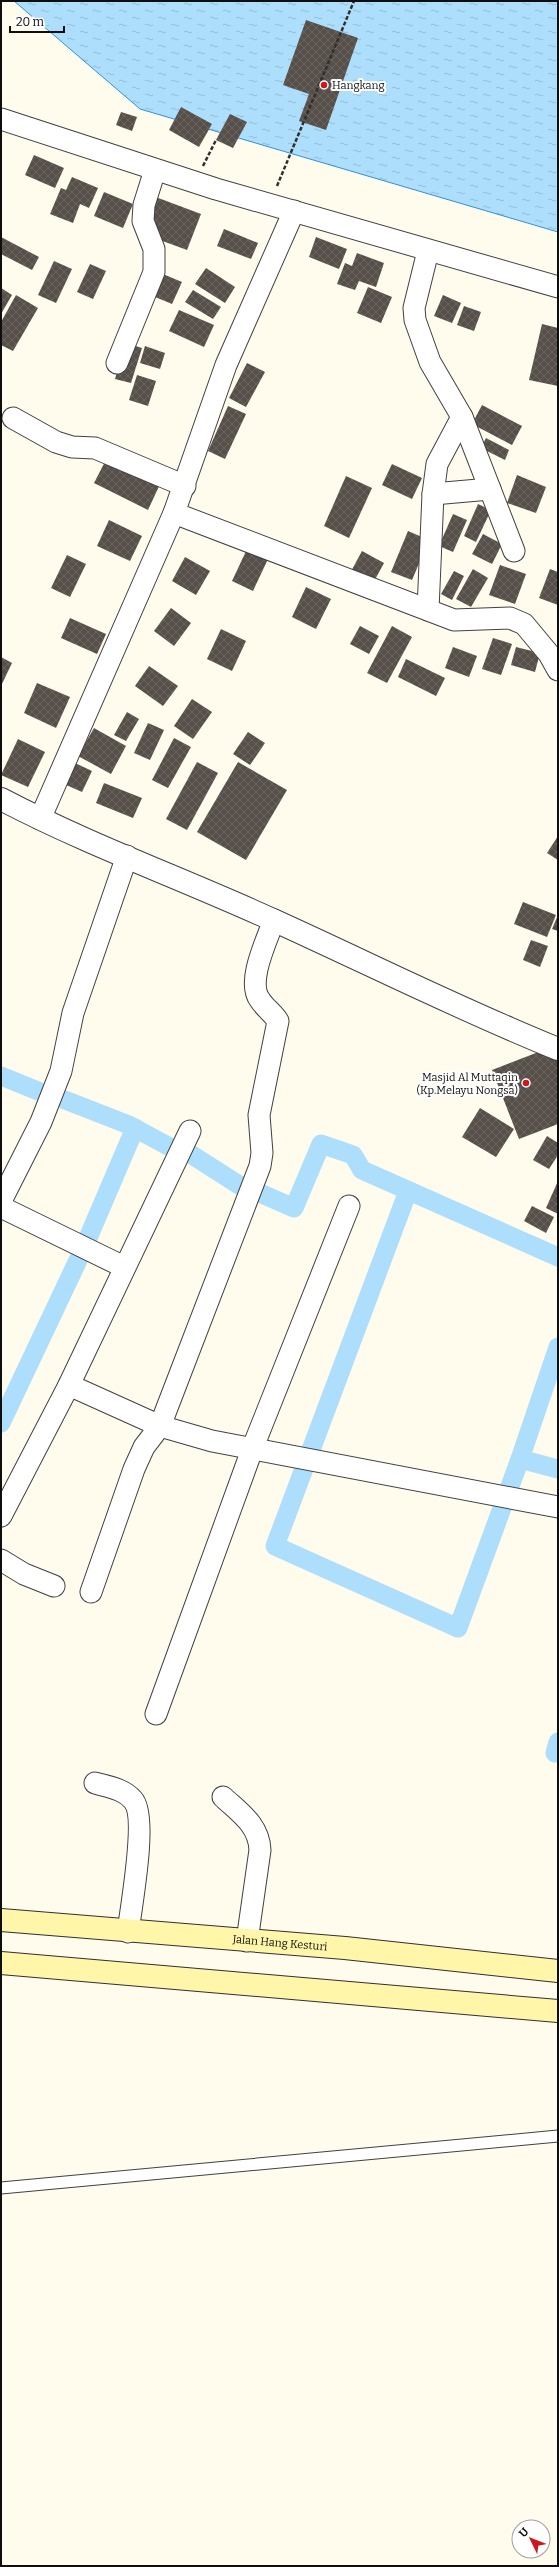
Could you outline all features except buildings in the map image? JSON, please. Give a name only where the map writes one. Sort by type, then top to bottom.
[{"type":"main road","name":"Jalan Hang Kesturi","points":[[1,1920],[128,1932],[345,1948],[558,1971]]},
{"type":"main road","points":[[1,1963],[558,2011]]},
{"type":"street","points":[[1,119],[155,170],[558,287]]},
{"type":"street","points":[[117,362],[154,272],[154,248],[143,221],[144,205],[155,170]]},
{"type":"street","points":[[40,819],[174,513],[185,486],[226,365],[294,211]]},
{"type":"street","points":[[428,250],[414,308],[416,320],[430,362],[462,417],[514,551]]},
{"type":"street","points":[[428,610],[433,494],[437,464],[462,417]]},
{"type":"street","points":[[12,418],[56,442],[72,447],[95,448],[185,486]]},
{"type":"street","points":[[433,494],[490,489]]},
{"type":"street","points":[[174,513],[454,620],[510,618],[524,624],[555,658]]},
{"type":"street","points":[[1,799],[40,819],[274,920],[396,978],[558,1049]]},
{"type":"street","points":[[1,1201],[41,1122],[61,1071],[73,1013],[127,856]]},
{"type":"street","points":[[91,1592],[134,1469],[144,1446],[160,1426],[260,1166],[262,1153],[260,1115],[278,1021],[259,1000],[255,987],[255,975],[274,920]]},
{"type":"street","points":[[1,1516],[69,1385],[190,1131]]},
{"type":"street","points":[[156,1714],[253,1448],[349,1206]]},
{"type":"street","points":[[1,1207],[124,1267]]},
{"type":"street","points":[[69,1385],[160,1426],[212,1441],[558,1507]]},
{"type":"street","points":[[1,1560],[24,1574],[54,1586]]},
{"type":"street","points":[[95,1783],[125,1792],[139,1809],[140,1830],[128,1932]]},
{"type":"street","points":[[223,1797],[253,1825],[260,1839],[260,1850],[247,1941]]},
{"type":"lane","points":[[1,2188],[558,2136]]},
{"type":"path","points":[[270,204],[354,1]]},
{"type":"path","points":[[195,182],[216,140]]},
{"type":"water","points":[[14,1],[558,1],[558,232],[140,109]]},
{"type":"waterway","points":[[1,1076],[38,1091]]},
{"type":"waterway","points":[[65,1100],[129,1125],[168,1146]]},
{"type":"waterway","points":[[88,1238],[135,1128]]},
{"type":"waterway","points":[[262,1194],[294,1208],[321,1144],[353,1155],[362,1170],[558,1257]]},
{"type":"waterway","points":[[189,1153],[239,1185]]},
{"type":"waterway","points":[[408,1191],[275,1546],[458,1628],[520,1459]]},
{"type":"waterway","points":[[1,1423],[80,1256]]},
{"type":"waterway","points":[[558,1347],[520,1459],[558,1469]]},
{"type":"waterway","points":[[555,1753],[558,1742]]},
{"type":"place","name":"Hangkang","points":[[324,85]]},
{"type":"place","name":"Masjid Al Muttaqin (Kp.Melayu Nongsa)","points":[[526,1083]]}]
